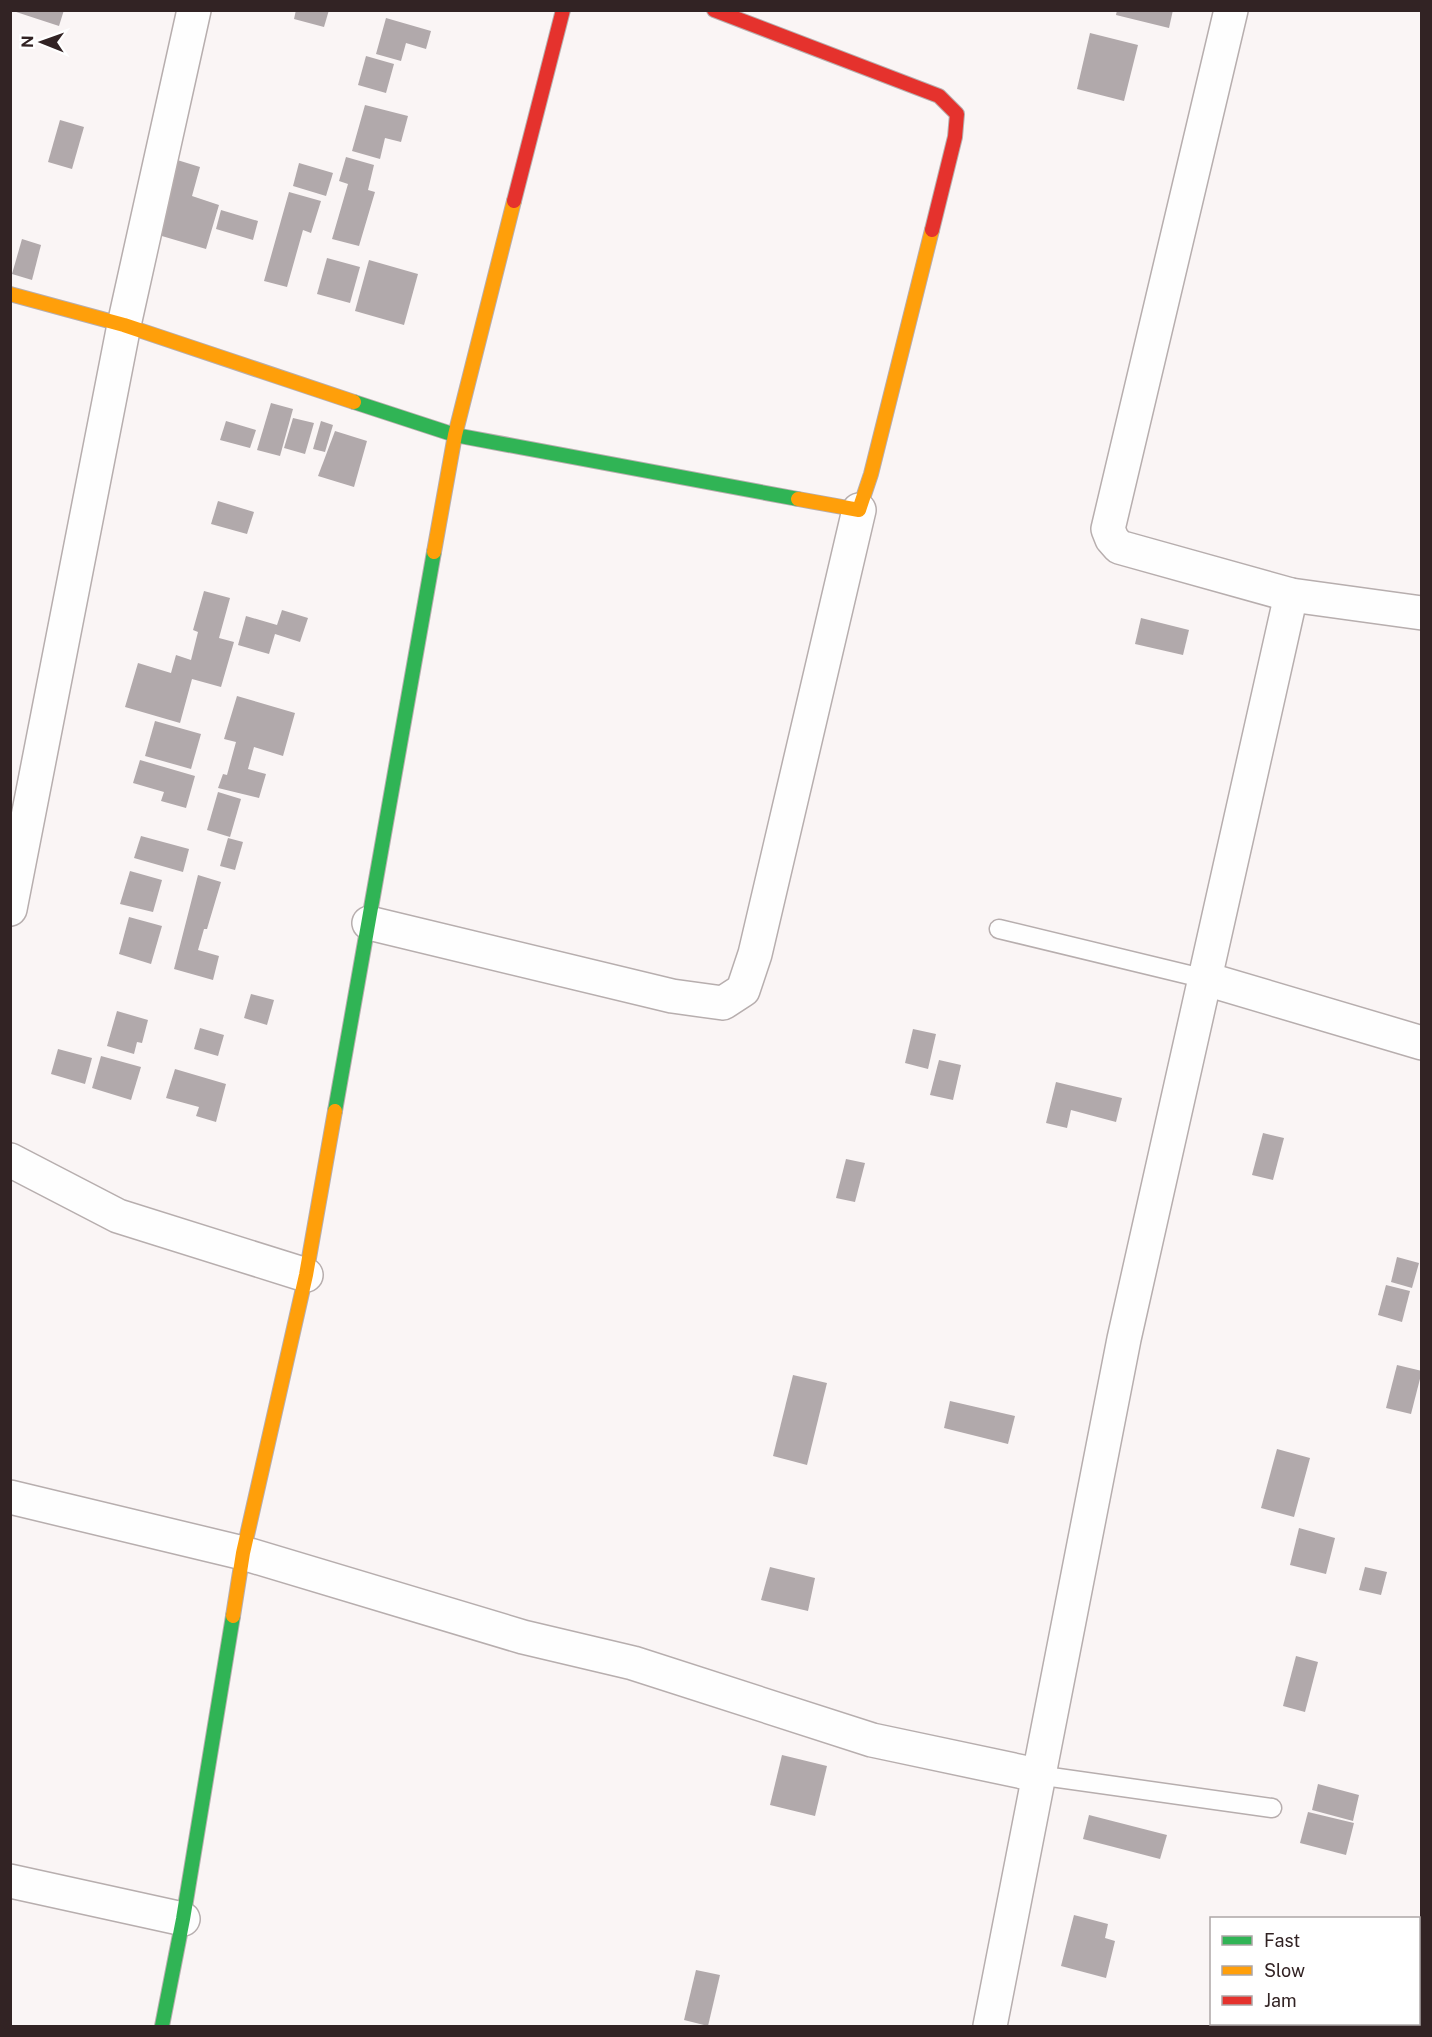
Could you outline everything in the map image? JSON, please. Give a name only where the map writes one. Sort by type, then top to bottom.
[{"type":"street","points":[[10,909],[124,325],[194,10]]},
{"type":"street","points":[[162,2026],[183,1918],[243,1553],[306,1275],[455,435],[563,10]]},
{"type":"street","points":[[369,923],[672,996],[723,1003],[743,990],[755,954],[859,510],[871,474],[952,149],[957,114],[939,96],[714,10]]},
{"type":"street","points":[[1231,10],[1108,529],[1112,539],[1119,547],[1291,596],[1422,613]]},
{"type":"street","points":[[10,294],[124,325],[455,435],[859,510]]},
{"type":"street","points":[[990,2026],[1037,1775],[1124,1340],[1291,596]]},
{"type":"street","points":[[1206,979],[1422,1042]]},
{"type":"street","points":[[10,1160],[118,1216],[306,1275]]},
{"type":"street","points":[[10,1497],[243,1553],[523,1637],[633,1663],[872,1740],[1037,1775]]},
{"type":"street","points":[[10,1881],[183,1918]]},
{"type":"lane","points":[[999,929],[1206,979]]},
{"type":"lane","points":[[1037,1775],[1272,1808]]},
{"type":"building","points":[[10,10],[64,10],[59,26]]},
{"type":"building","points":[[296,10],[329,10],[324,27],[294,19]]},
{"type":"building","points":[[1117,10],[1173,10],[1169,28],[1116,15]]},
{"type":"building","points":[[386,18],[431,31],[426,49],[406,43],[401,61],[376,54]]},
{"type":"building","points":[[1090,33],[1138,45],[1124,101],[1077,89]]},
{"type":"building","points":[[366,56],[394,64],[386,93],[358,85]]},
{"type":"building","points":[[365,105],[408,116],[401,142],[385,138],[380,159],[352,151]]},
{"type":"building","points":[[60,120],[84,127],[72,169],[48,162]]},
{"type":"building","points":[[346,157],[374,165],[368,190],[375,192],[359,246],[332,239],[348,184],[339,181]]},
{"type":"building","points":[[174,159],[200,167],[192,196],[219,205],[206,249],[155,234]]},
{"type":"building","points":[[299,163],[333,173],[326,196],[293,186]]},
{"type":"building","points":[[289,192],[321,201],[311,233],[303,230],[287,287],[264,281]]},
{"type":"building","points":[[221,210],[258,221],[253,240],[216,229]]},
{"type":"building","points":[[22,239],[41,245],[32,280],[12,274]]},
{"type":"building","points":[[327,258],[360,267],[350,303],[317,294]]},
{"type":"building","points":[[369,260],[418,274],[404,325],[355,311]]},
{"type":"building","points":[[271,403],[293,409],[280,456],[257,450]]},
{"type":"building","points":[[293,418],[314,423],[305,454],[284,448]]},
{"type":"building","points":[[226,421],[256,430],[250,448],[220,440]]},
{"type":"building","points":[[321,421],[333,425],[325,452],[313,449]]},
{"type":"building","points":[[335,431],[367,441],[354,487],[318,476]]},
{"type":"building","points":[[218,501],[254,512],[247,534],[211,524]]},
{"type":"building","points":[[204,591],[230,598],[219,638],[234,642],[221,687],[192,679],[180,723],[125,707],[138,663],[171,673],[176,655],[191,660],[198,632],[193,630]]},
{"type":"building","points":[[282,610],[308,618],[300,642],[275,634],[269,654],[238,645],[246,616],[277,625]]},
{"type":"building","points":[[1141,618],[1189,630],[1183,655],[1135,644]]},
{"type":"building","points":[[237,696],[295,713],[283,756],[254,747],[248,769],[266,774],[259,798],[218,788],[223,774],[227,775],[236,742],[224,739]]},
{"type":"building","points":[[155,721],[201,734],[191,769],[145,756]]},
{"type":"building","points":[[140,760],[195,776],[186,808],[161,801],[164,792],[133,783]]},
{"type":"building","points":[[218,792],[241,799],[230,837],[207,830]]},
{"type":"building","points":[[141,836],[189,849],[183,872],[134,858]]},
{"type":"building","points":[[228,838],[243,842],[235,870],[220,866]]},
{"type":"building","points":[[130,871],[162,880],[153,912],[120,904]]},
{"type":"building","points":[[198,875],[221,882],[198,950],[219,956],[213,980],[174,969]]},
{"type":"building","points":[[129,917],[162,926],[151,964],[119,954]]},
{"type":"building","points":[[251,994],[274,1000],[267,1025],[244,1018]]},
{"type":"building","points":[[117,1011],[148,1020],[142,1043],[137,1042],[134,1054],[107,1046]]},
{"type":"building","points":[[200,1028],[224,1035],[218,1056],[194,1049]]},
{"type":"building","points":[[913,1029],[936,1034],[928,1069],[905,1063]]},
{"type":"building","points":[[58,1049],[92,1058],[85,1084],[51,1074]]},
{"type":"building","points":[[101,1056],[141,1067],[131,1100],[92,1088]]},
{"type":"building","points":[[939,1060],[961,1065],[953,1100],[930,1095]]},
{"type":"building","points":[[175,1069],[226,1084],[216,1122],[196,1116],[199,1107],[166,1098]]},
{"type":"building","points":[[1056,1082],[1122,1098],[1116,1122],[1071,1110],[1067,1128],[1046,1123]]},
{"type":"building","points":[[1263,1133],[1284,1138],[1273,1180],[1252,1175]]},
{"type":"building","points":[[846,1159],[865,1163],[855,1202],[836,1198]]},
{"type":"building","points":[[1397,1257],[1419,1263],[1412,1288],[1391,1282]]},
{"type":"building","points":[[1386,1285],[1410,1291],[1402,1322],[1378,1315]]},
{"type":"building","points":[[1397,1365],[1422,1371],[1411,1414],[1386,1408]]},
{"type":"building","points":[[793,1375],[827,1383],[807,1465],[773,1456]]},
{"type":"building","points":[[950,1401],[1015,1416],[1008,1444],[944,1428]]},
{"type":"building","points":[[1277,1449],[1310,1458],[1294,1517],[1261,1508]]},
{"type":"building","points":[[1299,1528],[1335,1538],[1326,1574],[1290,1565]]},
{"type":"building","points":[[770,1567],[815,1578],[808,1611],[761,1600]]},
{"type":"building","points":[[1365,1567],[1387,1572],[1381,1595],[1359,1590]]},
{"type":"building","points":[[1296,1656],[1318,1662],[1305,1712],[1283,1706]]},
{"type":"building","points":[[782,1755],[827,1766],[815,1816],[770,1805]]},
{"type":"building","points":[[1318,1784],[1359,1795],[1353,1821],[1312,1810]]},
{"type":"building","points":[[1308,1812],[1354,1823],[1346,1855],[1300,1843]]},
{"type":"building","points":[[1089,1815],[1167,1835],[1160,1859],[1083,1839]]},
{"type":"building","points":[[1074,1915],[1108,1924],[1105,1938],[1115,1941],[1106,1978],[1061,1966]]},
{"type":"building","points":[[696,1970],[720,1975],[708,2026],[684,2020]]},
{"type":"traffic: fast","points":[[354,402],[455,435],[798,499]]},
{"type":"traffic: fast","points":[[335,1111],[434,552]]},
{"type":"traffic: fast","points":[[162,2026],[183,1919],[233,1616]]},
{"type":"traffic: slow","points":[[434,552],[455,435],[514,201]]},
{"type":"traffic: slow","points":[[798,499],[859,510],[871,474],[932,230]]},
{"type":"traffic: slow","points":[[10,294],[124,325],[354,402]]},
{"type":"traffic: slow","points":[[233,1616],[243,1553],[306,1275],[335,1111]]},
{"type":"traffic: jam","points":[[514,201],[563,10]]},
{"type":"traffic: jam","points":[[714,10],[939,96],[957,114],[955,137],[932,230]]}]
